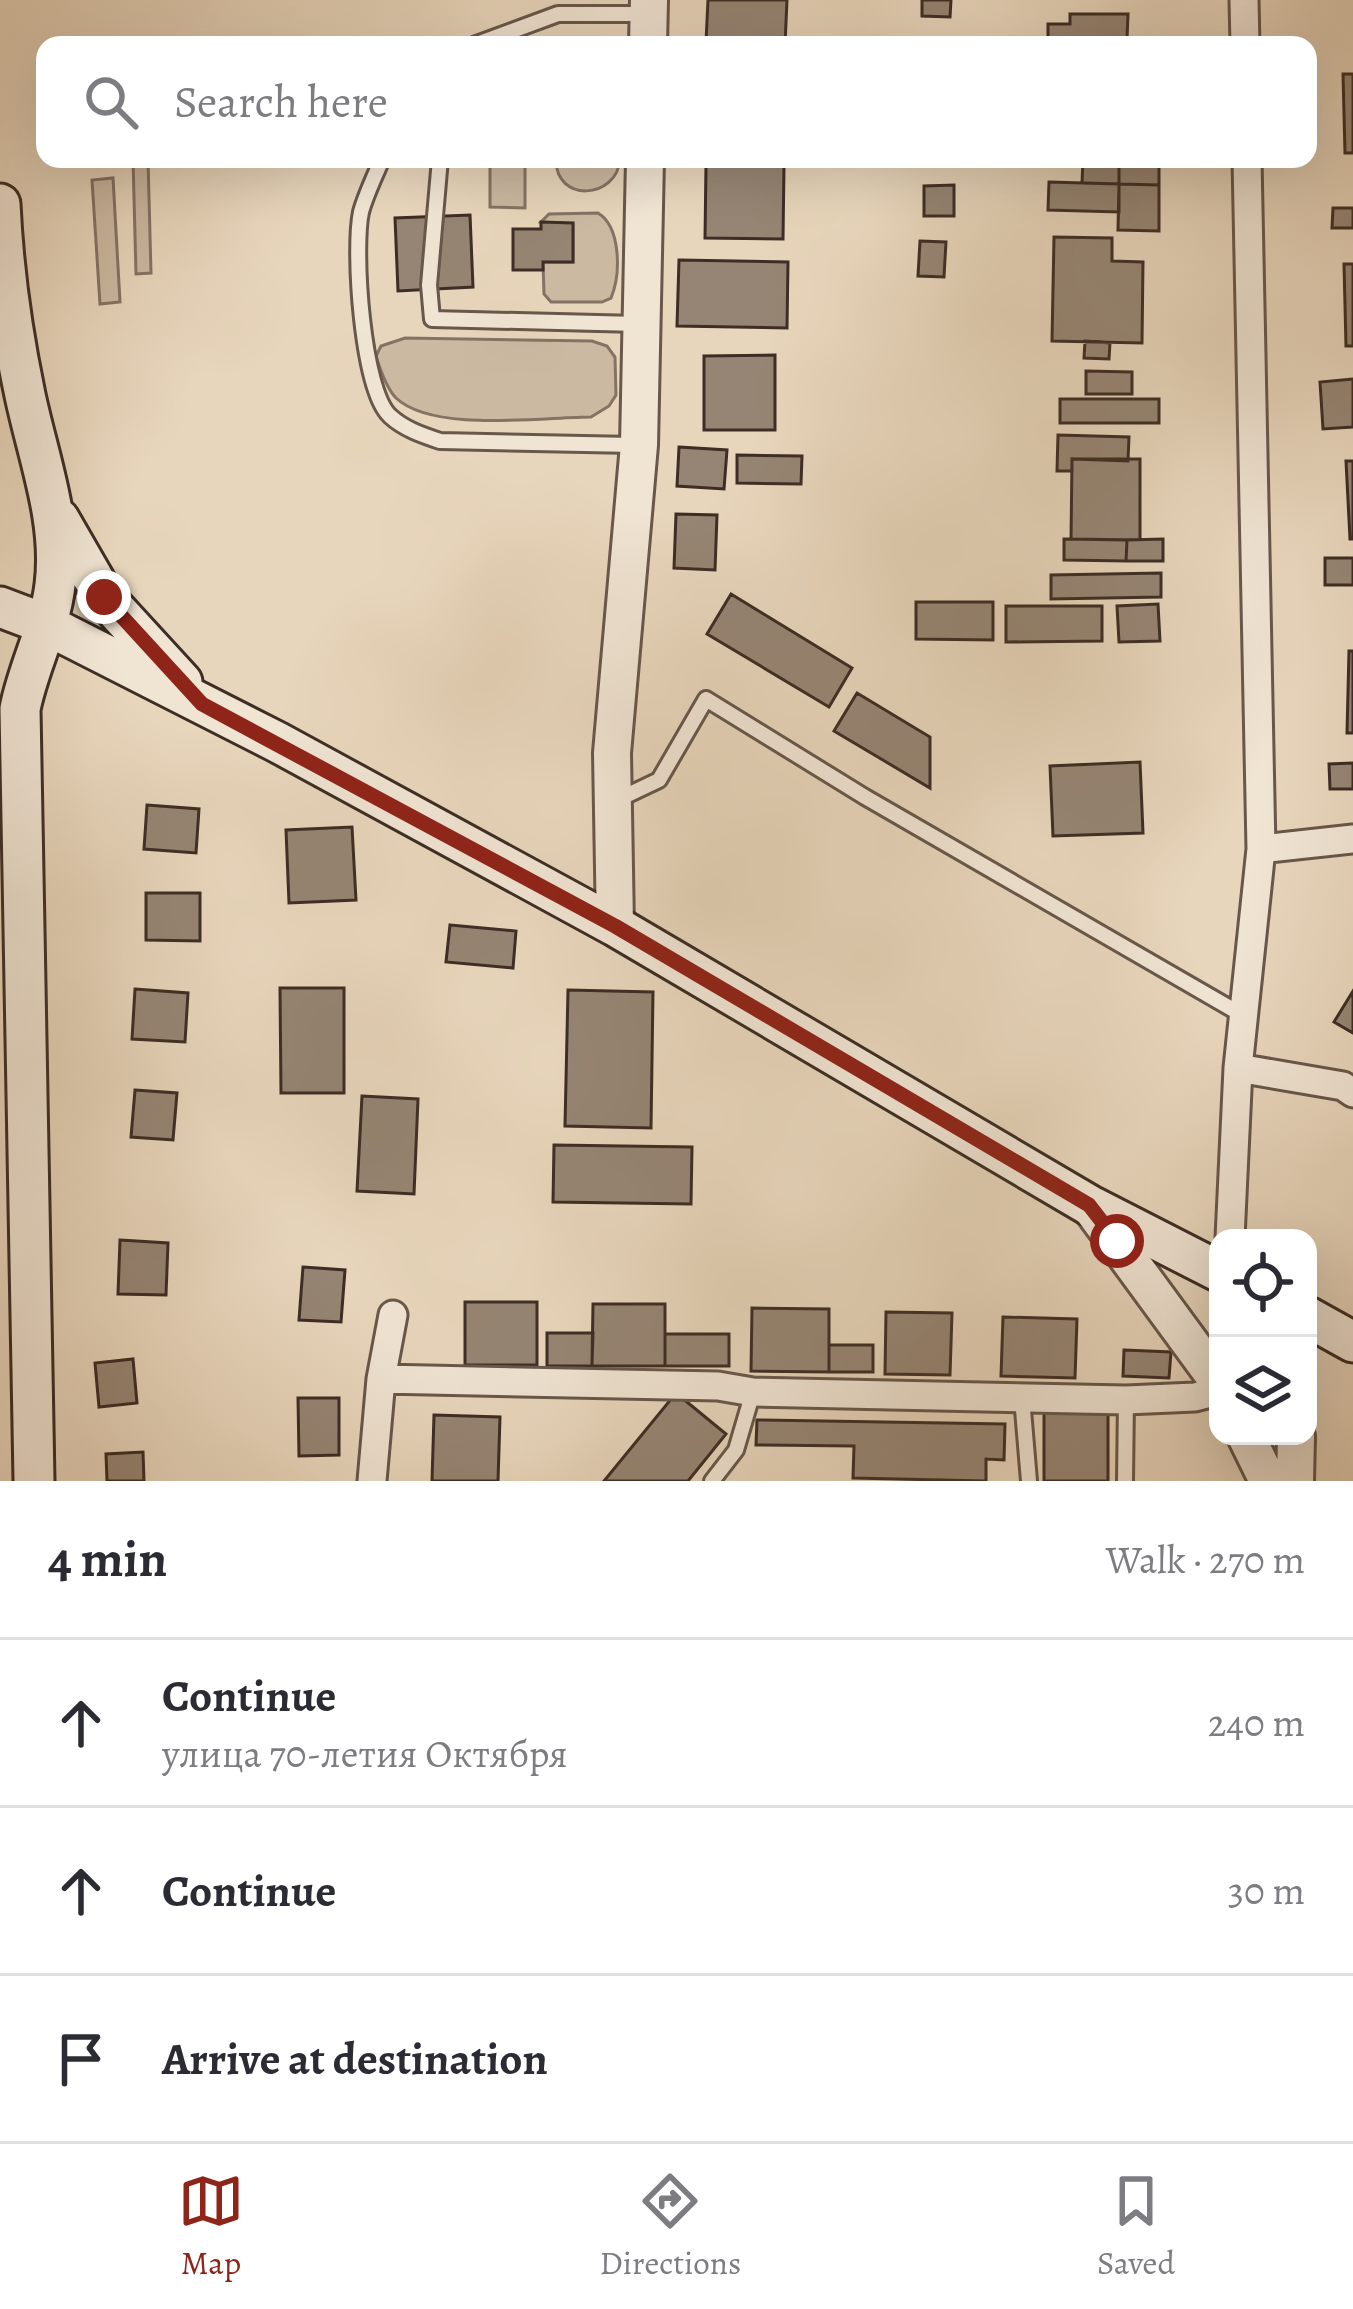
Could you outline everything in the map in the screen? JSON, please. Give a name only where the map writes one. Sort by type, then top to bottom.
[{"type":"main road","points":[[0,204],[1,270],[51,503],[55,586],[20,709],[34,1481]]},
{"type":"main road","points":[[51,503],[104,597],[202,704]]},
{"type":"main road","points":[[0,607],[45,624],[202,704],[615,926],[1089,1205],[1209,1265]]},
{"type":"main road","points":[[1317,1322],[1353,1342]]},
{"type":"street","points":[[1244,0],[1245,36]]},
{"type":"street","points":[[615,926],[612,753],[639,445],[644,168]]},
{"type":"street","points":[[1230,1229],[1238,1068],[1261,849],[1247,168]]},
{"type":"street","points":[[1261,849],[1353,839]]},
{"type":"street","points":[[1238,1068],[1342,1086],[1353,1093]]},
{"type":"street","points":[[1089,1205],[1209,1369]]},
{"type":"street","points":[[372,1481],[381,1379],[393,1315]]},
{"type":"street","points":[[381,1379],[1126,1400],[1209,1393]]},
{"type":"street","points":[[1250,1445],[1268,1481]]},
{"type":"street","points":[[1295,1481],[1296,1445]]},
{"type":"lane","points":[[498,36],[558,14],[648,20]]},
{"type":"lane","points":[[379,168],[361,214],[359,265],[368,373],[387,414],[414,433],[440,441],[639,445]]},
{"type":"lane","points":[[439,168],[429,285],[432,319],[640,324]]},
{"type":"lane","points":[[613,802],[659,780],[706,700],[1244,1016]]},
{"type":"lane","points":[[712,1481],[736,1450],[753,1392]]},
{"type":"lane","points":[[1022,1398],[1029,1481]]},
{"type":"lane","points":[[1125,1481],[1126,1400]]},
{"type":"shaded area","points":[[133,168],[148,168],[151,273],[136,274]]},
{"type":"shaded area","points":[[490,168],[525,168],[525,208],[490,207]]},
{"type":"shaded area","points":[[557,168],[617,168],[609,182],[586,191],[565,183]]},
{"type":"shaded area","points":[[113,178],[120,302],[100,304],[92,180]]},
{"type":"shaded area","points":[[598,213],[611,229],[617,252],[611,298],[551,302],[544,294],[543,262],[573,262],[573,224],[541,222],[549,214]]},
{"type":"shaded area","points":[[405,338],[592,341],[607,346],[615,357],[616,395],[609,406],[591,417],[489,421],[435,416],[396,398],[381,372],[376,356],[381,346]]},
{"type":"building","points":[[708,0],[787,0],[785,36],[706,36]]},
{"type":"building","points":[[922,0],[951,0],[950,17],[922,16]]},
{"type":"building","points":[[1070,14],[1128,14],[1127,36],[1048,36],[1048,24],[1070,24]]},
{"type":"building","points":[[1343,74],[1353,74],[1353,153],[1345,153]]},
{"type":"building","points":[[706,168],[784,168],[783,239],[705,238]]},
{"type":"building","points":[[1083,168],[1119,168],[1119,184],[1082,183]]},
{"type":"building","points":[[1119,168],[1159,168],[1159,185],[1119,184]]},
{"type":"building","points":[[1049,182],[1119,184],[1119,212],[1048,210]]},
{"type":"building","points":[[1119,184],[1159,185],[1159,231],[1118,230]]},
{"type":"building","points":[[954,185],[954,216],[924,216],[924,186]]},
{"type":"building","points":[[1333,208],[1353,208],[1353,228],[1332,228]]},
{"type":"building","points":[[470,215],[473,287],[398,291],[395,218]]},
{"type":"building","points":[[541,222],[573,223],[573,262],[543,262],[543,270],[513,270],[513,229],[541,229]]},
{"type":"building","points":[[1054,237],[1112,238],[1112,261],[1143,262],[1142,343],[1052,341]]},
{"type":"building","points":[[920,241],[946,242],[944,277],[918,276]]},
{"type":"building","points":[[679,260],[788,262],[787,328],[677,326]]},
{"type":"building","points":[[1344,264],[1353,264],[1353,346],[1346,346]]},
{"type":"building","points":[[1085,341],[1110,343],[1109,359],[1084,358]]},
{"type":"building","points":[[775,355],[775,430],[704,430],[704,356]]},
{"type":"building","points":[[1086,371],[1132,372],[1132,394],[1086,394]]},
{"type":"building","points":[[1353,379],[1353,427],[1323,429],[1320,382]]},
{"type":"building","points":[[1060,399],[1159,399],[1159,423],[1060,423]]},
{"type":"building","points":[[1058,435],[1129,437],[1128,461],[1072,459],[1072,471],[1057,471]]},
{"type":"building","points":[[679,447],[727,450],[724,489],[677,486]]},
{"type":"building","points":[[737,455],[802,456],[801,484],[737,483]]},
{"type":"building","points":[[1072,459],[1140,459],[1140,540],[1071,539]]},
{"type":"building","points":[[1346,461],[1353,461],[1353,539],[1350,539]]},
{"type":"building","points":[[676,514],[717,515],[715,570],[674,568]]},
{"type":"building","points":[[1064,539],[1127,540],[1126,561],[1064,560]]},
{"type":"building","points":[[1163,539],[1163,561],[1126,561],[1127,540]]},
{"type":"building","points":[[1325,558],[1353,558],[1353,585],[1325,585]]},
{"type":"building","points":[[1161,573],[1161,597],[1051,599],[1051,575]]},
{"type":"building","points":[[731,594],[852,668],[829,707],[707,634]]},
{"type":"building","points":[[916,602],[993,602],[993,640],[916,639]]},
{"type":"building","points":[[1158,604],[1160,641],[1119,642],[1117,606]]},
{"type":"building","points":[[1006,606],[1102,606],[1102,641],[1006,642]]},
{"type":"building","points":[[1349,651],[1353,651],[1353,733],[1347,733]]},
{"type":"building","points":[[857,693],[930,737],[930,788],[834,731]]},
{"type":"building","points":[[1140,762],[1143,833],[1053,836],[1050,766]]},
{"type":"building","points":[[1353,763],[1353,789],[1330,789],[1329,764]]},
{"type":"building","points":[[147,805],[199,809],[196,853],[144,849]]},
{"type":"building","points":[[352,827],[356,900],[289,903],[286,830]]},
{"type":"building","points":[[146,893],[200,893],[200,941],[146,940]]},
{"type":"building","points":[[450,925],[516,931],[513,968],[446,962]]},
{"type":"building","points":[[280,988],[344,988],[344,1093],[281,1093]]},
{"type":"building","points":[[135,989],[188,993],[185,1042],[132,1039]]},
{"type":"building","points":[[568,990],[653,992],[651,1128],[565,1126]]},
{"type":"building","points":[[1353,991],[1353,1033],[1334,1022]]},
{"type":"building","points":[[135,1090],[177,1093],[173,1140],[131,1137]]},
{"type":"building","points":[[362,1096],[418,1099],[414,1194],[357,1191]]},
{"type":"building","points":[[554,1145],[692,1147],[691,1204],[553,1202]]},
{"type":"building","points":[[120,1240],[168,1243],[166,1295],[118,1294]]},
{"type":"building","points":[[303,1267],[345,1270],[341,1322],[299,1320]]},
{"type":"building","points":[[465,1302],[537,1302],[537,1365],[465,1365]]},
{"type":"building","points":[[593,1304],[665,1304],[665,1366],[592,1366]]},
{"type":"building","points":[[752,1308],[829,1309],[829,1372],[751,1371]]},
{"type":"building","points":[[886,1312],[952,1313],[950,1375],[885,1374]]},
{"type":"building","points":[[1003,1317],[1077,1319],[1075,1378],[1001,1376]]},
{"type":"building","points":[[547,1333],[593,1333],[592,1366],[547,1366]]},
{"type":"building","points":[[665,1334],[729,1334],[729,1366],[665,1366]]},
{"type":"building","points":[[829,1345],[873,1345],[873,1372],[829,1372]]},
{"type":"building","points":[[1124,1350],[1171,1352],[1169,1378],[1123,1376]]},
{"type":"building","points":[[133,1359],[137,1403],[99,1407],[95,1363]]},
{"type":"building","points":[[676,1393],[726,1434],[688,1481],[604,1481]]},
{"type":"building","points":[[298,1398],[339,1398],[339,1455],[299,1456]]},
{"type":"building","points":[[1108,1411],[1108,1481],[1044,1481],[1044,1412]]},
{"type":"building","points":[[434,1415],[500,1417],[498,1481],[432,1481]]},
{"type":"building","points":[[757,1420],[1005,1424],[1004,1460],[986,1459],[986,1481],[853,1478],[854,1446],[756,1445]]},
{"type":"building","points":[[143,1452],[144,1481],[107,1481],[106,1454]]},
{"type":"route","points":[[104,597],[202,704],[615,926],[1089,1205],[1117,1241]]}]
